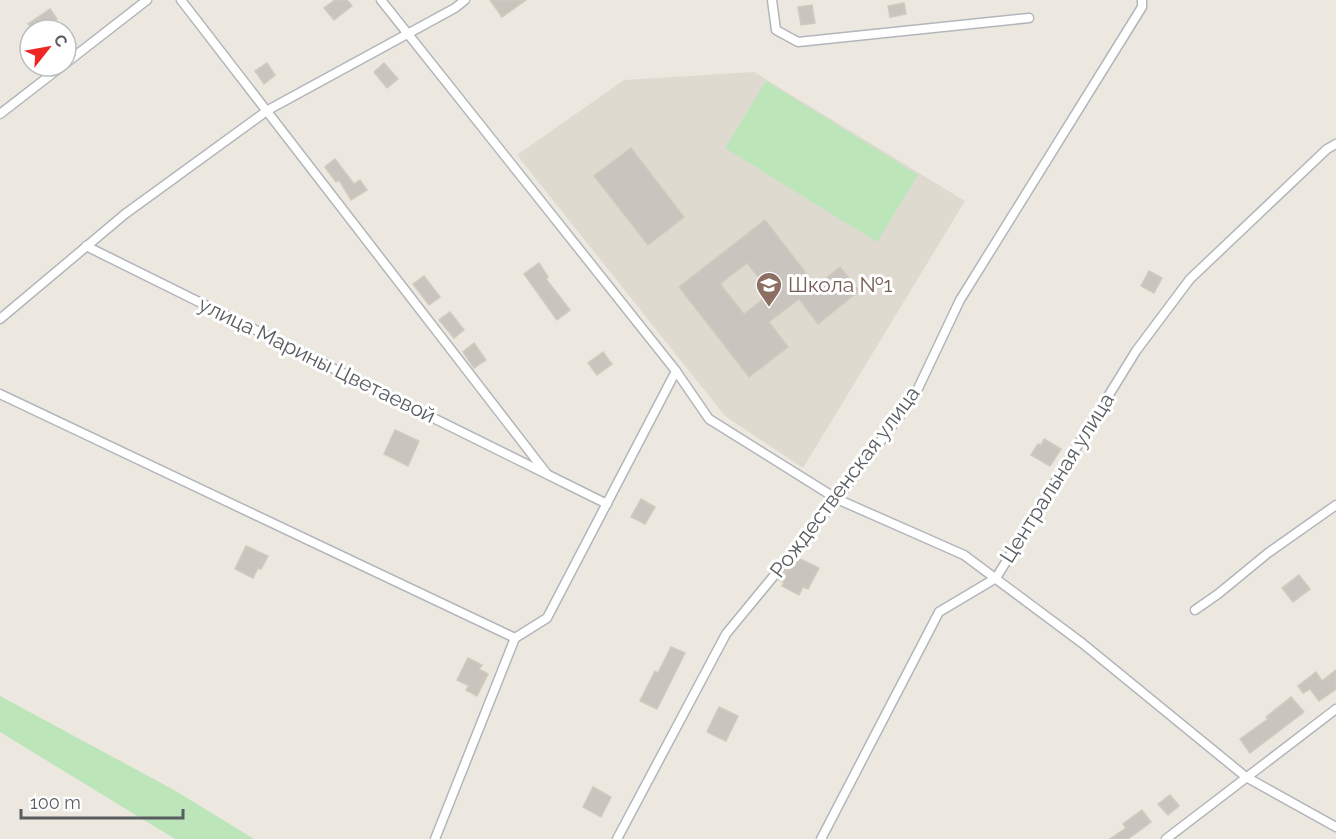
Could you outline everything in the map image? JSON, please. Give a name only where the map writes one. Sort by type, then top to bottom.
[{"type":"street","points":[[78,54],[147,0]]},
{"type":"street","name":"улица Марины Цветаевой","points":[[181,0],[547,474]]},
{"type":"street","points":[[381,0],[676,371],[709,419],[837,499],[964,555],[1082,643],[1246,777],[1336,827]]},
{"type":"street","points":[[0,319],[125,214],[268,110],[455,8],[465,0]]},
{"type":"street","points":[[772,0],[776,30],[798,42],[1029,18]]},
{"type":"street","name":"Рождественская улица","points":[[617,839],[726,634],[837,499],[914,397],[960,300],[1143,2]]},
{"type":"street","points":[[0,114],[46,78]]},
{"type":"street","name":"Центральная улица","points":[[821,839],[939,612],[996,578],[1137,351],[1190,279],[1327,149],[1336,144]]},
{"type":"street","name":"улица Марины Цветаевой","points":[[86,246],[607,504]]},
{"type":"street","points":[[435,839],[515,638],[547,618],[676,371]]},
{"type":"street","points":[[0,394],[515,638]]},
{"type":"street","points":[[1195,610],[1268,553],[1336,505]]},
{"type":"street","points":[[1166,839],[1336,709]]},
{"type":"shaded area","name":"Школа №1","points":[[754,72],[965,201],[803,468],[725,416],[517,155],[624,80]]},
{"type":"green space","points":[[766,81],[918,175],[877,242],[725,148]]},
{"type":"green space","points":[[0,696],[174,790],[254,839],[175,839],[0,732]]},
{"type":"building","points":[[335,0],[347,0],[352,6],[334,20],[324,8]]},
{"type":"building","points":[[490,0],[526,0],[502,17]]},
{"type":"building","points":[[904,3],[906,14],[890,17],[888,6]]},
{"type":"building","points":[[812,5],[815,23],[801,25],[798,7]]},
{"type":"building","points":[[50,9],[56,18],[37,18]]},
{"type":"building","points":[[267,63],[275,75],[264,84],[255,71]]},
{"type":"building","points":[[384,63],[398,79],[387,88],[374,72]]},
{"type":"building","points":[[631,148],[684,217],[648,245],[594,176]]},
{"type":"building","points":[[335,159],[354,184],[360,180],[367,190],[351,200],[339,180],[336,182],[325,167]]},
{"type":"building","points":[[765,220],[816,286],[840,267],[859,291],[818,324],[799,299],[769,322],[788,347],[749,377],[679,287]],"holes":[[[747,263],[771,293],[744,314],[720,284]]]},
{"type":"building","points":[[539,263],[548,277],[546,279],[570,310],[557,320],[524,274]]},
{"type":"building","points":[[1149,271],[1162,278],[1154,293],[1141,286]]},
{"type":"building","points":[[424,276],[440,297],[429,305],[413,284]]},
{"type":"building","points":[[450,312],[464,330],[454,338],[439,320]]},
{"type":"building","points":[[474,343],[486,360],[474,368],[463,352]]},
{"type":"building","points":[[603,352],[612,364],[597,375],[588,363]]},
{"type":"building","points":[[395,430],[419,441],[408,466],[384,454]]},
{"type":"building","points":[[1044,439],[1061,449],[1050,466],[1031,455]]},
{"type":"building","points":[[641,499],[655,507],[645,524],[631,517]]},
{"type":"building","points":[[246,546],[268,556],[253,578],[235,569]]},
{"type":"building","points":[[798,558],[819,568],[808,589],[803,587],[799,595],[782,586],[784,582],[779,580]]},
{"type":"building","points":[[1299,575],[1310,589],[1293,602],[1282,588]]},
{"type":"building","points":[[671,647],[685,653],[657,709],[640,701],[655,671],[658,673]]},
{"type":"building","points":[[468,658],[482,665],[479,669],[488,674],[477,696],[466,690],[469,686],[457,680]]},
{"type":"building","points":[[1336,670],[1336,689],[1319,701],[1310,689],[1303,693],[1298,686],[1316,672],[1322,681]]},
{"type":"building","points":[[1291,697],[1304,712],[1250,753],[1240,739],[1268,719],[1266,717]]},
{"type":"building","points":[[719,707],[738,716],[726,741],[707,732]]},
{"type":"building","points":[[593,787],[611,797],[601,817],[583,807]]},
{"type":"building","points":[[1170,795],[1179,806],[1168,815],[1158,804]]},
{"type":"building","points":[[1142,810],[1151,822],[1128,839],[1110,839],[1126,828],[1123,824]]},
{"type":"place","name":"Школа №1","points":[[769,308]]}]
